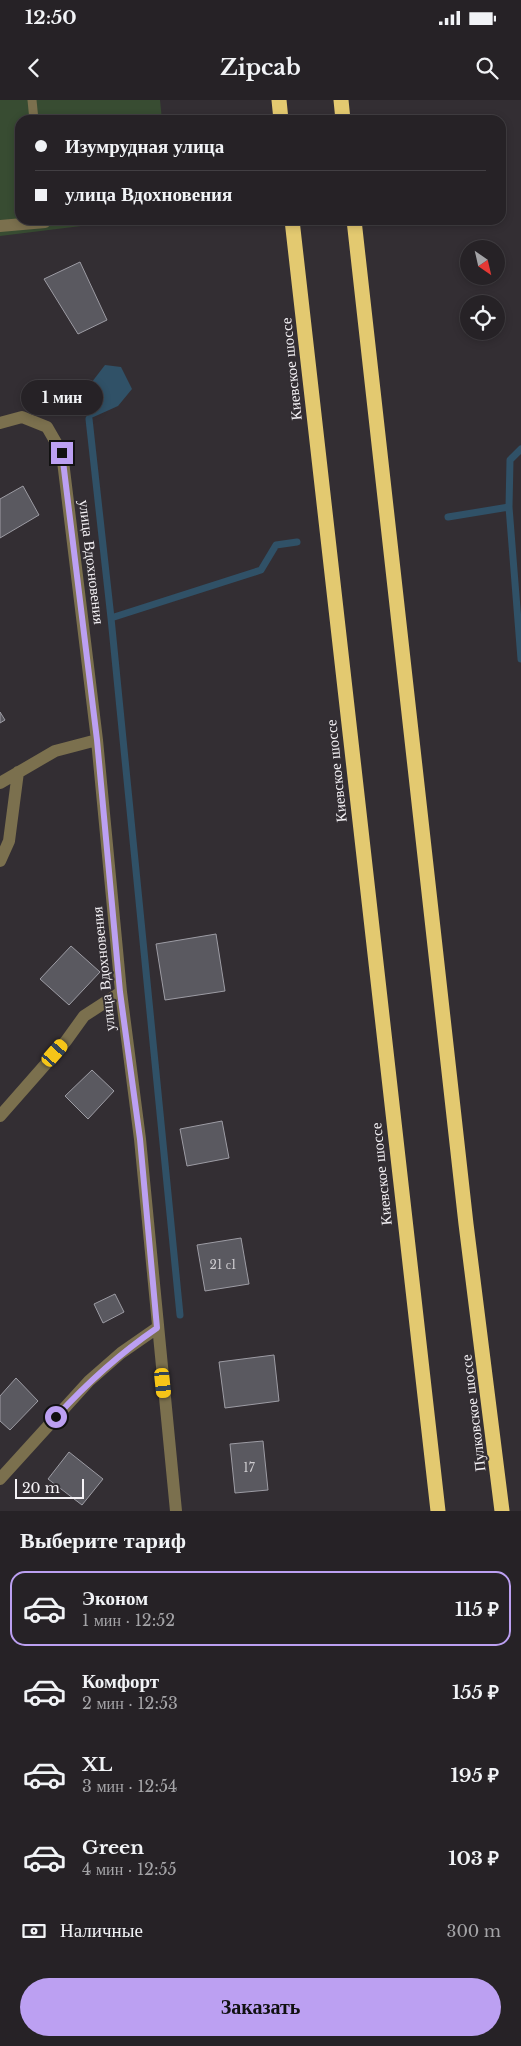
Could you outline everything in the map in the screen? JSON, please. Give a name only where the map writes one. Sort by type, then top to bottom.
[{"type":"highway","points":[[279,100],[280,115]]},
{"type":"highway","points":[[341,100],[342,115]]},
{"type":"highway","name":"Киевское шоссе","points":[[293,225],[438,1511]]},
{"type":"highway","name":"Пулковское шоссе","points":[[355,225],[465,1215],[502,1511]]},
{"type":"street","points":[[0,226],[15,224]]},
{"type":"street","name":"улица Вдохновения","points":[[0,424],[22,416],[47,427],[62,453],[97,740],[120,992],[140,1139],[176,1511]]},
{"type":"street","points":[[0,783],[55,751],[97,740]]},
{"type":"street","points":[[0,861],[8,841],[18,772]]},
{"type":"street","points":[[0,1116],[66,1041],[84,1016],[120,992]]},
{"type":"street","points":[[0,1479],[89,1381],[121,1353],[157,1328]]},
{"type":"lane","points":[[32,100],[34,115]]},
{"type":"green space","points":[[0,100],[160,100],[162,115],[15,115],[15,225],[89,225],[0,236]]},
{"type":"water","points":[[105,365],[121,367],[132,389],[118,406],[89,419],[85,391]]},
{"type":"building","points":[[80,262],[107,320],[78,334],[44,279]]},
{"type":"building","points":[[23,486],[39,515],[0,538],[0,499]]},
{"type":"building","points":[[0,712],[5,720],[0,723]]},
{"type":"building","points":[[216,934],[225,991],[165,1000],[156,944]]},
{"type":"building","points":[[71,946],[100,972],[69,1005],[40,979]]},
{"type":"building","points":[[92,1070],[114,1091],[88,1119],[65,1096]]},
{"type":"building","points":[[222,1121],[229,1158],[187,1166],[180,1129]]},
{"type":"building","points":[[241,1238],[249,1284],[205,1291],[197,1245]]},
{"type":"building","points":[[115,1294],[124,1312],[103,1323],[94,1304]]},
{"type":"building","points":[[274,1355],[279,1401],[225,1408],[219,1362]]},
{"type":"building","points":[[16,1378],[38,1401],[10,1430],[0,1421],[0,1396]]},
{"type":"building","points":[[263,1441],[268,1490],[235,1493],[230,1444]]},
{"type":"building","points":[[69,1452],[103,1479],[82,1505],[48,1479]]},
{"type":"waterway","points":[[89,419],[111,618]]},
{"type":"waterway","points":[[448,517],[509,507],[510,460],[521,449]]},
{"type":"waterway","points":[[509,507],[521,659]]},
{"type":"waterway","points":[[180,1315],[111,618],[261,570],[276,545],[297,542]]},
{"type":"route","points":[[56,1417],[89,1381],[121,1353],[157,1328],[140,1139],[120,992],[97,740],[62,453]]}]
